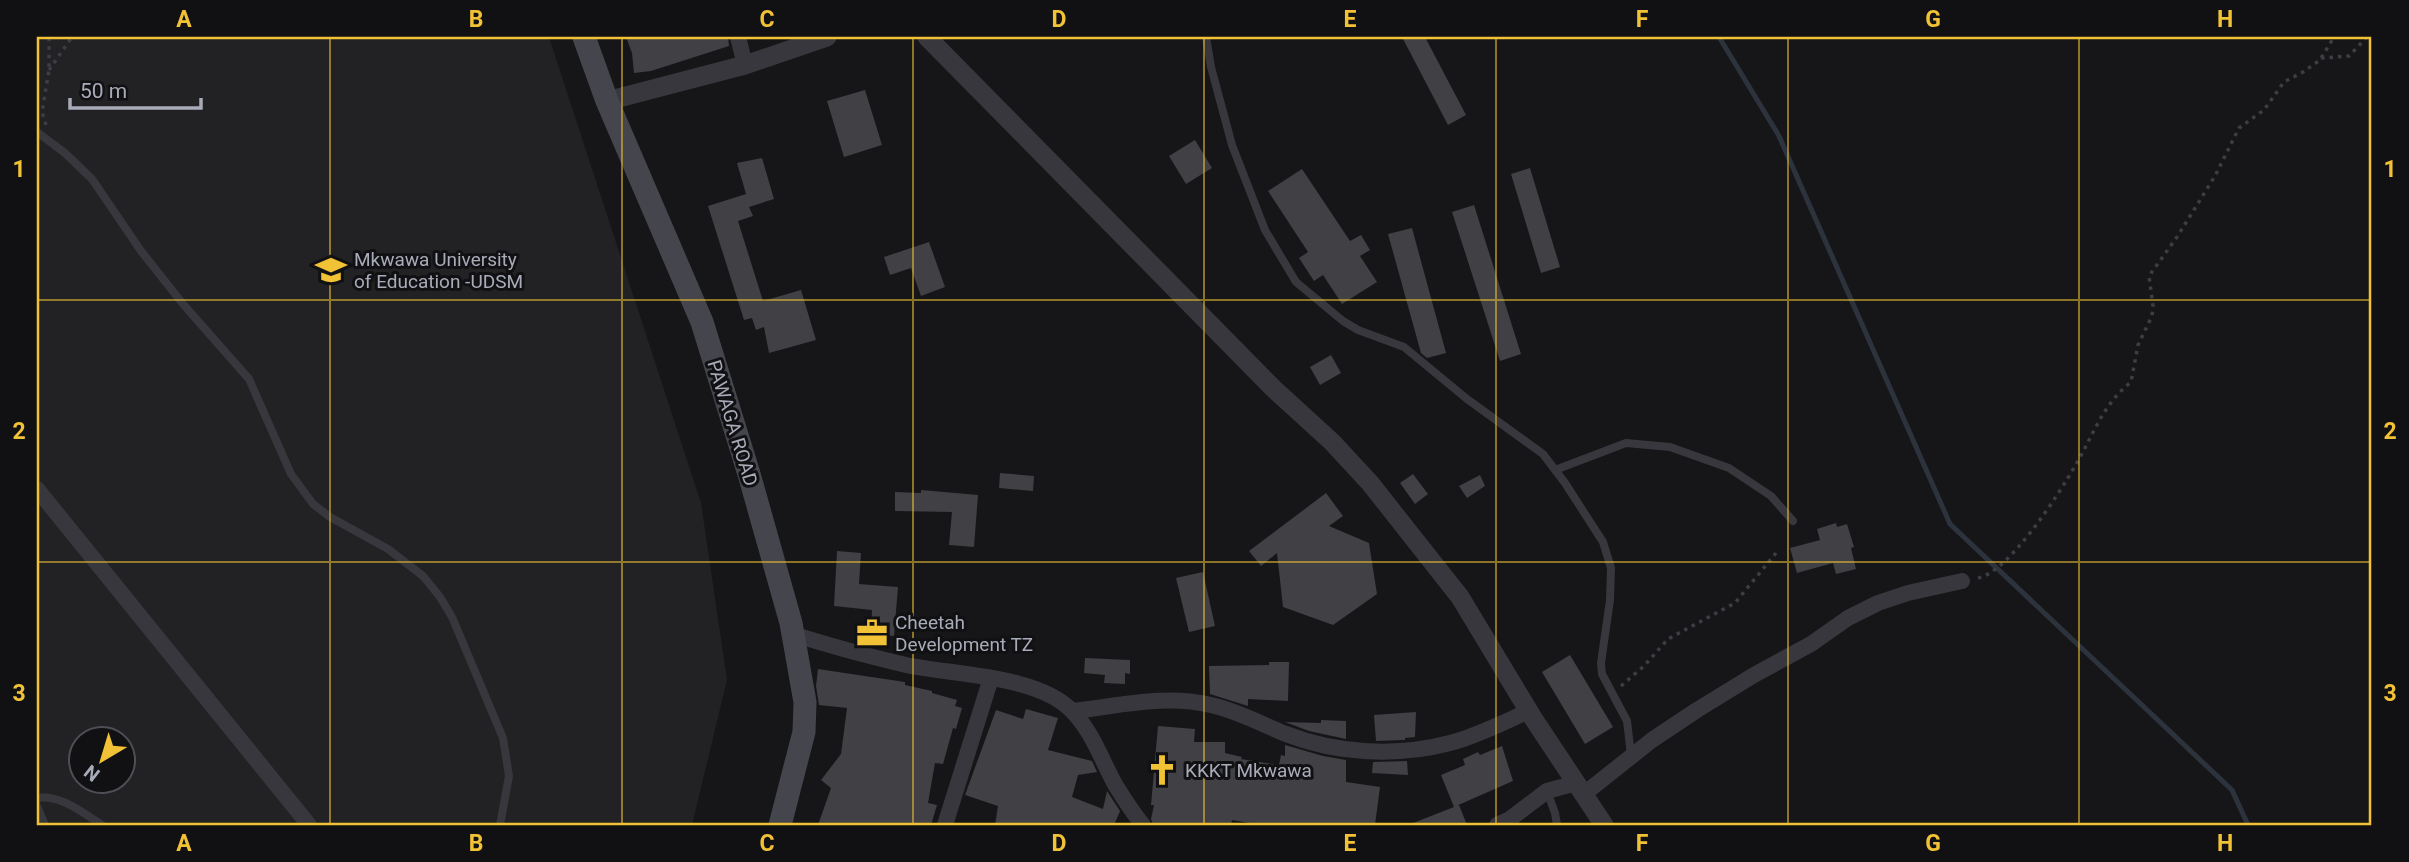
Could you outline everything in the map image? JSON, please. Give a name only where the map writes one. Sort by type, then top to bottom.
[{"type":"main road","name":"PAWAGA ROAD","points":[[584,37],[607,101],[702,322],[749,474],[793,634],[805,702],[804,732],[780,825]]},
{"type":"street","points":[[738,37],[745,65]]},
{"type":"street","points":[[607,101],[745,65],[827,37]]},
{"type":"street","points":[[927,37],[1370,483],[1460,597],[1529,711],[1604,825]]},
{"type":"street","points":[[38,493],[309,825]]},
{"type":"street","points":[[1497,825],[1510,819],[1547,791],[1580,789],[1632,758],[1652,740],[1697,710],[1811,644],[1848,618],[1878,603],[1908,593],[1962,581]]},
{"type":"street","points":[[793,634],[909,666],[991,678],[1044,691],[1060,699],[1084,724],[1115,785],[1143,825]]},
{"type":"street","points":[[945,825],[991,678]]},
{"type":"street","points":[[1073,710],[1174,700],[1199,703],[1257,720],[1286,734],[1328,746],[1368,751],[1414,750],[1451,743],[1529,711]]},
{"type":"lane","points":[[1206,37],[1211,67],[1232,145],[1265,230],[1296,282],[1343,321],[1358,330],[1404,347],[1467,400],[1543,454],[1602,542],[1611,568],[1610,600],[1601,663],[1605,684],[1627,721],[1632,758]]},
{"type":"lane","points":[[37,132],[92,178],[141,251],[249,379],[291,474],[313,504],[330,517],[388,549],[423,576],[440,597],[452,617],[503,738],[509,776],[500,825]]},
{"type":"lane","points":[[1555,470],[1626,443],[1670,447],[1729,468],[1771,496],[1793,521]]},
{"type":"lane","points":[[1547,791],[1557,825]]},
{"type":"lane","points":[[37,798],[55,798],[102,825]]},
{"type":"lane","points":[[37,806],[45,825]]},
{"type":"path","points":[[48,37],[49,70],[42,112],[51,143]]},
{"type":"path","points":[[49,70],[72,37]]},
{"type":"path","points":[[1962,581],[1985,577],[1998,568],[2048,509],[2076,465],[2100,417],[2117,394],[2131,382],[2138,345],[2152,316],[2148,280],[2152,270],[2215,176],[2239,128],[2264,110],[2284,82],[2321,58],[2334,37]]},
{"type":"path","points":[[2321,58],[2349,56],[2367,37]]},
{"type":"path","points":[[37,103],[45,96]]},
{"type":"path","points":[[1611,694],[1644,666],[1668,639],[1735,603],[1776,553]]},
{"type":"shaded area","name":"Mkwawa University of Education -UDSM","points":[[37,37],[549,37],[701,503],[727,680],[692,825],[37,825]]},
{"type":"building","points":[[626,37],[728,37],[729,46],[651,71],[634,73],[632,53]]},
{"type":"building","points":[[1402,37],[1425,37],[1466,115],[1448,125]]},
{"type":"building","points":[[865,90],[882,145],[844,157],[827,101]]},
{"type":"building","points":[[1195,140],[1212,168],[1186,184],[1169,156]]},
{"type":"building","points":[[762,158],[774,199],[749,207],[753,216],[738,221],[763,301],[801,290],[816,340],[769,353],[764,327],[756,330],[752,318],[744,320],[708,206],[746,194],[737,163]]},
{"type":"building","points":[[1530,168],[1560,267],[1541,273],[1511,174]]},
{"type":"building","points":[[1302,169],[1350,241],[1361,235],[1370,250],[1360,256],[1377,282],[1342,304],[1323,275],[1314,281],[1299,258],[1308,252],[1268,191]]},
{"type":"building","points":[[1474,205],[1521,354],[1500,361],[1452,212]]},
{"type":"building","points":[[1412,228],[1446,353],[1427,358],[1421,353],[1388,234]]},
{"type":"building","points":[[929,242],[945,287],[921,296],[911,268],[890,275],[884,257]]},
{"type":"building","points":[[1331,355],[1341,373],[1320,385],[1310,367]]},
{"type":"building","points":[[1000,473],[1034,476],[1033,491],[999,488]]},
{"type":"building","points":[[1413,474],[1428,494],[1415,504],[1400,483]]},
{"type":"building","points":[[1480,475],[1485,486],[1467,498],[1459,486]]},
{"type":"building","points":[[921,490],[978,495],[974,547],[949,545],[952,512],[895,511],[895,492],[921,493]]},
{"type":"building","points":[[1326,493],[1343,516],[1329,526],[1369,543],[1377,594],[1333,625],[1283,607],[1277,553],[1261,566],[1249,551]]},
{"type":"building","points":[[1836,523],[1837,527],[1847,524],[1854,547],[1851,548],[1856,569],[1836,574],[1833,563],[1797,573],[1790,548],[1820,540],[1817,529]]},
{"type":"building","points":[[837,551],[861,553],[859,584],[898,587],[894,636],[871,634],[872,610],[834,606]]},
{"type":"building","points":[[1203,572],[1215,626],[1189,632],[1176,578]]},
{"type":"building","points":[[1570,655],[1613,727],[1585,744],[1542,672]]},
{"type":"building","points":[[1085,658],[1130,660],[1130,674],[1125,673],[1125,684],[1104,683],[1105,675],[1084,673]]},
{"type":"building","points":[[1269,662],[1289,662],[1288,701],[1248,699],[1248,706],[1210,694],[1209,666],[1269,665]]},
{"type":"building","points":[[818,669],[905,682],[905,685],[957,700],[955,706],[962,708],[956,729],[953,728],[943,764],[935,763],[928,803],[937,805],[931,825],[818,825],[831,788],[821,780],[841,754],[847,708],[819,705],[816,686]]},
{"type":"building","points":[[1026,709],[1058,718],[1048,750],[1092,761],[1097,772],[1078,775],[1072,797],[1103,809],[1107,791],[1120,811],[1114,825],[995,825],[998,806],[965,795],[996,710],[1023,719]]},
{"type":"building","points":[[1416,712],[1415,737],[1376,741],[1374,715]]},
{"type":"building","points":[[1321,720],[1346,721],[1346,739],[1309,731],[1285,722],[1321,723]]},
{"type":"building","points":[[1158,726],[1195,729],[1194,742],[1225,742],[1225,753],[1242,757],[1241,759],[1279,765],[1281,755],[1285,756],[1285,745],[1346,760],[1346,782],[1380,787],[1375,825],[1261,825],[1232,820],[1231,825],[1153,825],[1151,819],[1154,805],[1151,805]]},
{"type":"building","points":[[1502,746],[1513,781],[1456,806],[1459,805],[1467,825],[1408,825],[1454,807],[1441,775],[1465,765],[1463,759]]},
{"type":"building","points":[[1407,761],[1408,775],[1372,773],[1373,762]]},
{"type":"waterway","points":[[1719,37],[1779,136],[1950,524],[2232,790],[2248,825]]},
{"type":"place","name":"Mkwawa University of Education -UDSM","points":[[331,270]]},
{"type":"place","name":"Cheetah Development TZ","points":[[872,633]]},
{"type":"place","name":"KKKT Mkwawa","points":[[1162,770]]}]
